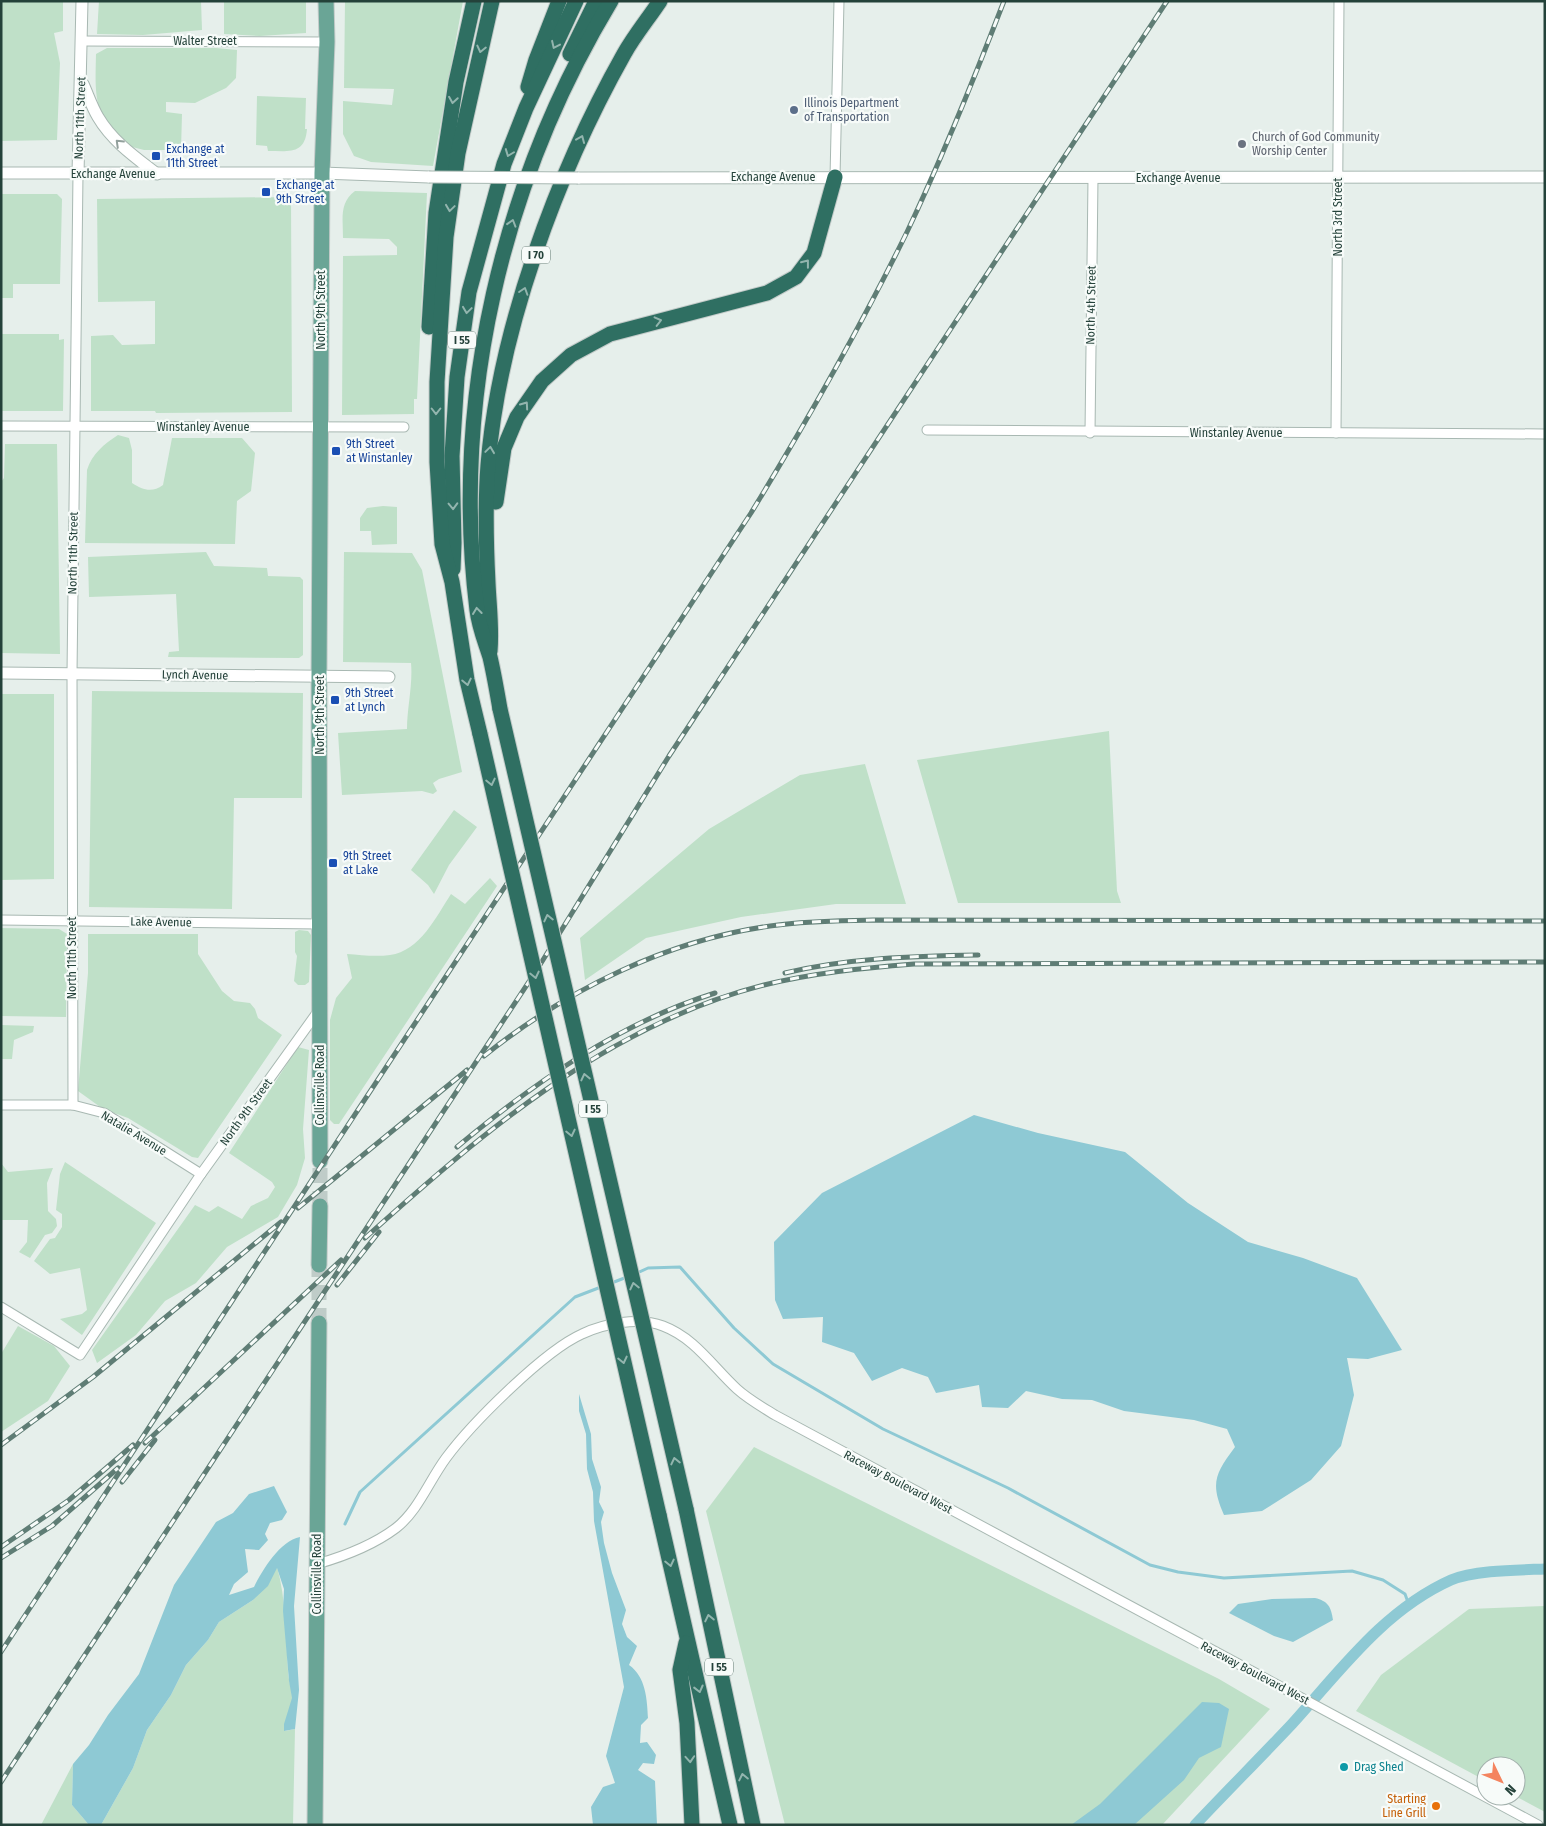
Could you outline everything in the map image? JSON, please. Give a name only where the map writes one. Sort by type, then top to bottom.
[{"type":"highway","points":[[437,362],[429,324],[436,213],[456,82],[474,1]]},
{"type":"highway","points":[[452,582],[442,544],[440,516],[436,422],[437,362],[446,237],[458,153],[492,1]]},
{"type":"highway","points":[[526,108],[528,84],[559,1]]},
{"type":"highway","name":"I 55","points":[[576,1],[526,108],[504,164],[469,292],[457,377],[452,456],[454,543],[452,582],[466,680],[480,734],[730,1825]]},
{"type":"highway","points":[[520,198],[530,146],[536,130],[596,1]]},
{"type":"highway","name":"I 55","points":[[611,1],[565,86],[520,198],[503,255],[490,313],[472,440],[472,560],[479,627],[490,657],[500,709],[686,1509],[753,1825]]},
{"type":"highway","name":"I 70","points":[[490,657],[492,624],[486,534],[488,465],[498,396],[518,311],[546,223],[592,115],[624,52],[660,1]]},
{"type":"highway","points":[[486,534],[494,519],[504,448],[517,417],[542,381],[571,354],[610,334],[767,293],[796,277],[814,253],[835,177]]},
{"type":"highway","points":[[687,1641],[680,1670],[687,1723],[692,1825]]},
{"type":"main road","name":"North 9th Street","points":[[319,1010],[321,924],[320,428],[322,174],[327,42],[326,1]]},
{"type":"main road","name":"Collinsville Road","points":[[319,1010],[320,1160]]},
{"type":"main road","points":[[319,1265],[320,1206]]},
{"type":"main road","name":"Collinsville Road","points":[[316,1825],[319,1323]]},
{"type":"street","name":"North 11th Street","points":[[73,1105],[72,674],[74,426],[82,1]]},
{"type":"street","points":[[835,177],[839,1]]},
{"type":"street","name":"North 3rd Street","points":[[1336,433],[1339,1]]},
{"type":"street","name":"Walter Street","points":[[82,41],[327,42]]},
{"type":"street","points":[[81,80],[98,117],[107,130],[126,149],[157,174]]},
{"type":"street","name":"Exchange Avenue","points":[[1,173],[322,174],[578,178],[1545,177]]},
{"type":"street","name":"North 4th Street","points":[[1090,433],[1093,178]]},
{"type":"street","name":"Winstanley Avenue","points":[[1,426],[404,427]]},
{"type":"street","name":"Winstanley Avenue","points":[[927,430],[1090,433],[1336,433],[1349,431],[1545,434]]},
{"type":"street","name":"Lynch Avenue","points":[[1,673],[389,677]]},
{"type":"street","name":"Lake Avenue","points":[[1,920],[321,924]]},
{"type":"street","name":"North 9th Street","points":[[1,1307],[80,1355],[201,1174],[319,1010]]},
{"type":"street","name":"Natalie Avenue","points":[[1,1105],[73,1105],[104,1113],[201,1174]]},
{"type":"street","name":"Raceway Boulevard West","points":[[317,1564],[348,1555],[396,1528],[415,1508],[447,1456],[513,1387],[551,1355],[581,1334],[602,1326],[634,1322],[662,1325],[682,1335],[738,1391],[774,1415],[1538,1825]]},
{"type":"green space","points":[[1,1],[63,1],[63,31],[54,33],[60,63],[57,140],[1,141]]},
{"type":"green space","points":[[99,1],[201,1],[202,30],[143,35],[97,34]]},
{"type":"green space","points":[[224,1],[306,1],[306,33],[260,36],[224,34]]},
{"type":"green space","points":[[345,1],[463,1],[433,166],[371,162],[354,156],[343,134],[343,101],[392,105],[394,89],[344,88]]},
{"type":"green space","points":[[107,48],[216,48],[237,50],[236,78],[226,88],[195,103],[166,102],[166,112],[182,114],[181,150],[144,150],[117,143],[109,131],[100,110],[96,91],[96,54]]},
{"type":"green space","points":[[257,96],[306,98],[306,137],[299,147],[289,151],[268,151],[267,146],[256,145]]},
{"type":"green space","points":[[355,191],[427,193],[417,399],[414,399],[414,414],[342,415],[343,256],[397,255],[397,247],[389,239],[343,238],[344,206]]},
{"type":"green space","points":[[1,194],[57,194],[62,199],[60,284],[13,284],[13,298],[1,298]]},
{"type":"green space","points":[[291,197],[292,412],[156,413],[155,411],[91,411],[91,336],[113,335],[122,345],[155,344],[155,301],[98,302],[97,199]]},
{"type":"green space","points":[[1,334],[59,334],[59,340],[64,339],[63,411],[1,411]]},
{"type":"green space","points":[[118,435],[129,438],[132,450],[132,483],[151,490],[163,485],[172,438],[242,438],[255,453],[251,491],[237,501],[235,544],[85,543],[87,470],[99,450]]},
{"type":"green space","points":[[5,444],[57,444],[60,654],[1,653],[1,482],[4,478]]},
{"type":"green space","points":[[397,507],[397,544],[372,545],[371,531],[360,531],[360,518],[367,508]]},
{"type":"green space","points":[[206,552],[214,566],[267,568],[268,576],[300,577],[303,580],[303,655],[299,658],[168,657],[169,652],[179,651],[176,594],[89,597],[88,557]]},
{"type":"green space","points":[[344,552],[412,553],[422,570],[462,772],[439,779],[433,783],[437,791],[433,794],[422,791],[342,795],[338,733],[407,729],[411,688],[411,663],[343,662]]},
{"type":"green space","points":[[92,691],[303,693],[302,798],[234,798],[232,909],[89,907]]},
{"type":"green space","points":[[1,694],[54,694],[54,879],[1,880]]},
{"type":"green space","points":[[1109,731],[1117,891],[1121,903],[958,903],[917,760]]},
{"type":"green space","points":[[865,764],[906,904],[836,904],[741,917],[646,938],[585,980],[580,938],[709,829],[800,775]]},
{"type":"green space","points":[[454,810],[477,827],[449,865],[434,894],[428,885],[411,870]]},
{"type":"green space","points":[[490,878],[497,886],[339,1124],[334,1124],[330,1120],[330,1020],[336,998],[352,978],[347,954],[379,956],[401,952],[419,940],[426,932],[451,894],[465,904]]},
{"type":"green space","points":[[1,928],[59,929],[67,934],[66,1017],[1,1016]]},
{"type":"green space","points":[[299,930],[308,931],[311,935],[309,982],[305,985],[298,985],[294,981],[297,956],[295,952],[295,932]]},
{"type":"green space","points":[[88,934],[198,934],[198,954],[222,991],[234,1001],[250,1003],[255,1009],[258,1018],[282,1035],[198,1158],[192,1157],[128,1118],[103,1109],[78,1091],[88,973]]},
{"type":"green space","points":[[1,1025],[34,1026],[33,1032],[14,1040],[12,1059],[1,1059]]},
{"type":"green space","points":[[298,1047],[309,1050],[303,1129],[305,1158],[297,1185],[278,1217],[227,1247],[196,1283],[165,1301],[136,1335],[97,1363],[92,1350],[195,1205],[209,1212],[218,1206],[242,1219],[251,1206],[268,1198],[275,1187],[272,1182],[229,1153]]},
{"type":"green space","points":[[65,1162],[156,1223],[82,1335],[60,1319],[82,1314],[87,1310],[80,1268],[50,1274],[34,1261],[50,1239],[55,1238],[62,1227],[62,1214],[56,1210],[60,1174]]},
{"type":"green space","points":[[1,1163],[8,1172],[53,1168],[47,1183],[48,1211],[56,1219],[57,1226],[52,1233],[45,1235],[30,1258],[19,1252],[27,1242],[28,1220],[1,1220]]},
{"type":"green space","points":[[18,1326],[54,1346],[70,1366],[48,1401],[1,1432],[1,1354]]},
{"type":"green space","points":[[754,1447],[1219,1679],[1270,1709],[1162,1825],[785,1825],[706,1511]]},
{"type":"green space","points":[[277,1567],[284,1605],[288,1674],[292,1697],[285,1722],[285,1731],[295,1729],[293,1825],[101,1825],[133,1768],[147,1730],[171,1695],[186,1665],[208,1640],[219,1622],[253,1600]]},
{"type":"green space","points":[[1545,1606],[1545,1812],[1526,1802],[1526,1756],[1476,1756],[1476,1776],[1356,1711],[1381,1675],[1469,1609]]},
{"type":"green space","points":[[73,1764],[72,1805],[89,1825],[41,1825]]},
{"type":"water","points":[[974,1115],[1038,1133],[1125,1152],[1188,1203],[1248,1242],[1303,1258],[1357,1278],[1402,1350],[1368,1359],[1347,1358],[1354,1395],[1341,1446],[1311,1480],[1262,1511],[1224,1515],[1216,1487],[1219,1472],[1235,1447],[1227,1429],[1194,1420],[1124,1411],[1092,1400],[1062,1399],[1026,1391],[1008,1408],[982,1407],[979,1385],[936,1393],[928,1377],[902,1368],[872,1381],[854,1353],[822,1342],[823,1317],[783,1319],[775,1300],[774,1242],[822,1193]]},
{"type":"water","points":[[579,1394],[591,1434],[592,1459],[601,1487],[599,1502],[604,1512],[601,1522],[604,1543],[612,1573],[626,1610],[622,1624],[627,1637],[637,1646],[629,1665],[635,1670],[642,1682],[646,1696],[648,1718],[641,1725],[640,1743],[647,1742],[656,1755],[654,1764],[643,1763],[638,1770],[655,1781],[657,1825],[593,1825],[591,1807],[603,1787],[615,1783],[606,1756],[624,1687],[594,1521],[593,1492],[587,1469],[586,1434],[579,1411]]},
{"type":"water","points":[[274,1486],[287,1512],[282,1520],[270,1523],[265,1534],[268,1540],[259,1550],[245,1549],[248,1572],[234,1584],[229,1595],[254,1587],[267,1564],[279,1550],[300,1537],[294,1606],[299,1690],[295,1729],[284,1731],[284,1724],[292,1698],[283,1611],[284,1589],[277,1568],[268,1586],[253,1600],[219,1622],[208,1640],[186,1665],[171,1695],[147,1730],[133,1768],[101,1825],[89,1825],[72,1805],[73,1764],[89,1745],[108,1715],[139,1674],[174,1585],[216,1522],[233,1513],[249,1494]]},
{"type":"water","points":[[1315,1598],[1328,1605],[1333,1620],[1293,1642],[1274,1636],[1229,1613],[1238,1604],[1272,1599]]},
{"type":"water","points":[[1202,1702],[1219,1703],[1229,1709],[1221,1747],[1199,1758],[1184,1780],[1134,1825],[1071,1825],[1100,1804]]},
{"type":"waterway","points":[[635,1274],[648,1268],[680,1267],[734,1328],[773,1364],[883,1429],[1008,1488],[1150,1565],[1178,1572],[1224,1578],[1352,1571],[1383,1580],[1405,1594],[1409,1605]]},
{"type":"waterway","points":[[609,1284],[627,1277]]},
{"type":"waterway","points":[[345,1524],[360,1492],[575,1297],[601,1287]]},
{"type":"waterway","points":[[1195,1825],[1292,1724],[1364,1643],[1405,1608],[1427,1593],[1451,1580],[1461,1577],[1497,1571],[1545,1569]]},
{"type":"tunnel","points":[[320,1161],[320,1206]]},
{"type":"tunnel","points":[[319,1265],[319,1323]]},
{"type":"railway","points":[[1,1652],[751,513],[832,374],[907,232],[958,117],[1004,1]]},
{"type":"railway","points":[[1,1782],[538,968],[669,756],[1167,1]]},
{"type":"railway","points":[[484,1056],[550,1009],[622,970],[660,954],[698,942],[778,925],[873,920],[1545,921]]},
{"type":"railway","points":[[785,973],[857,961],[905,957],[978,955]]},
{"type":"railway","points":[[365,1238],[501,1122],[550,1087],[600,1055],[652,1027],[707,1003],[764,985],[838,971],[914,964],[1545,962]]},
{"type":"railway","points":[[457,1147],[516,1100],[579,1057],[645,1021],[715,993]]},
{"type":"railway","points":[[298,1208],[467,1070]]},
{"type":"railway","points":[[1,1445],[93,1377],[281,1222]]},
{"type":"railway","points":[[337,1285],[379,1232]]},
{"type":"railway","points":[[145,1443],[341,1260]]},
{"type":"railway","points":[[122,1482],[155,1440]]},
{"type":"railway","points":[[1,1547],[69,1500],[133,1445]]},
{"type":"railway","points":[[1,1558],[52,1526],[118,1468]]},
{"type":"place","name":"Illinois Department of Transportation","points":[[794,110]]},
{"type":"place","name":"Church of God Community Worship Center","points":[[1242,144]]},
{"type":"place","name":"Exchange at 11th Street","points":[[156,156]]},
{"type":"place","name":"Exchange at 9th Street","points":[[266,192]]},
{"type":"place","name":"9th Street at Winstanley","points":[[336,451]]},
{"type":"place","name":"9th Street at Lynch","points":[[335,700]]},
{"type":"place","name":"9th Street at Lake","points":[[333,863]]},
{"type":"place","name":"Drag Shed","points":[[1344,1767]]},
{"type":"place","name":"Starting Line Grill","points":[[1436,1806]]}]
